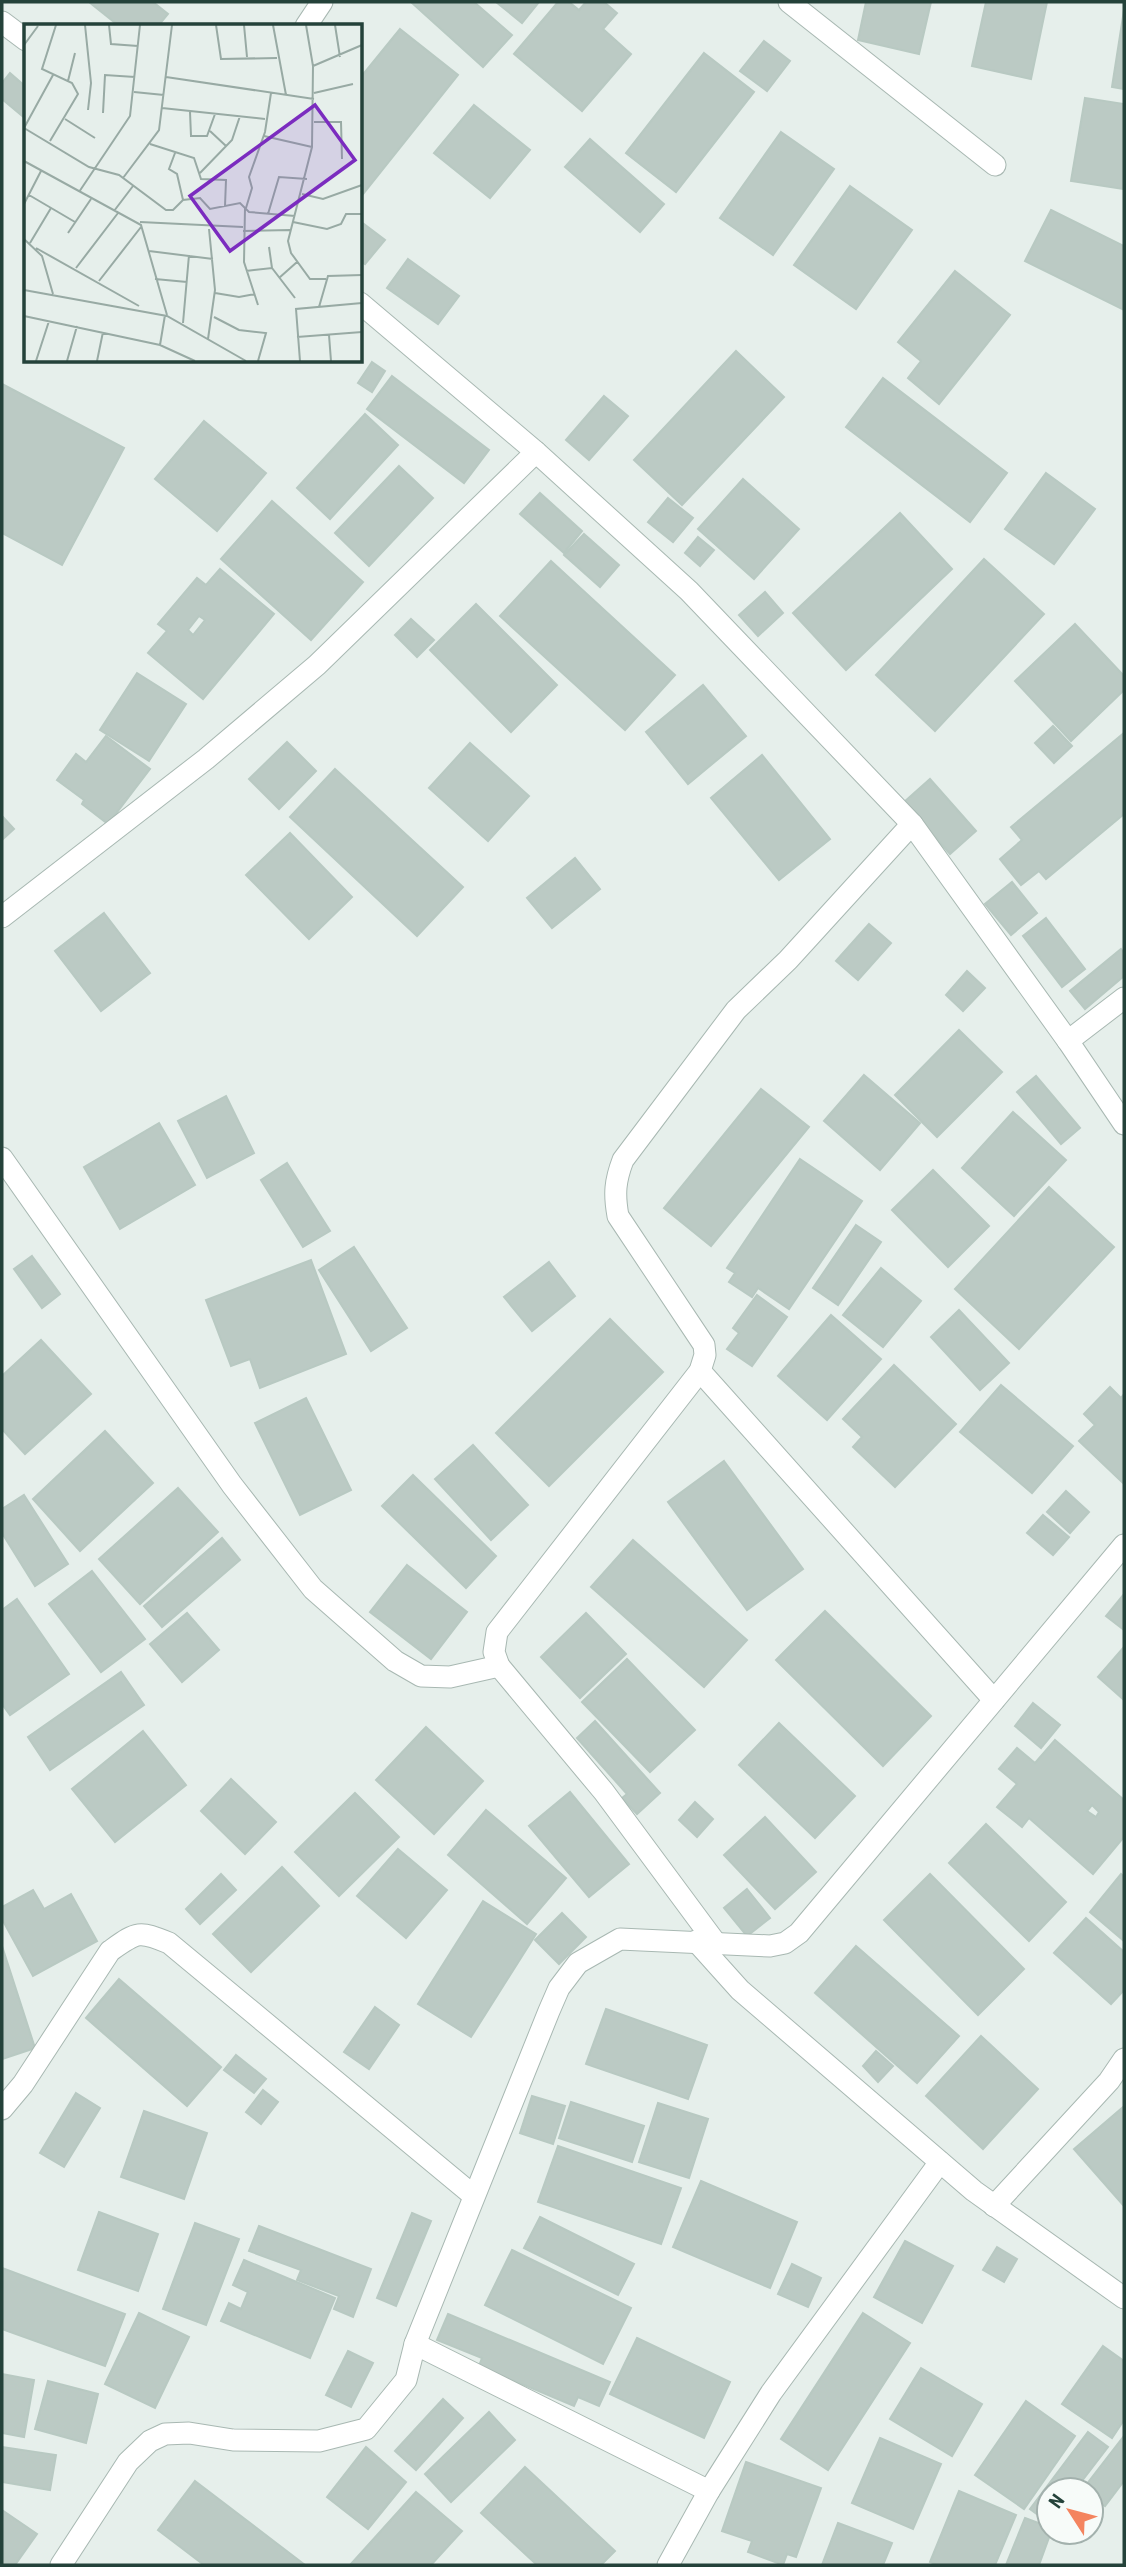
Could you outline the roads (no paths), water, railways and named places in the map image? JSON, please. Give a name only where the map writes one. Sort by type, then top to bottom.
[{"type":"street","points":[[307,24],[322,2]]},
{"type":"street","points":[[789,2],[995,164]]},
{"type":"street","points":[[2,22],[24,38]]},
{"type":"street","points":[[362,305],[536,452],[689,591],[912,824],[1068,1041],[1124,1124]]},
{"type":"street","points":[[2,917],[206,759],[317,665],[536,452]]},
{"type":"street","points":[[912,824],[788,960],[736,1010],[623,1160],[615,1179],[614,1193],[618,1216],[704,1345],[705,1355],[699,1371],[497,1633],[494,1652],[499,1666],[604,1792],[740,1990],[994,2206],[1124,2298]]},
{"type":"street","points":[[1068,1041],[1124,998]]},
{"type":"street","points":[[2,1158],[232,1485],[313,1590],[395,1661],[421,1676],[450,1677],[499,1666]]},
{"type":"street","points":[[699,1371],[994,1700]]},
{"type":"street","points":[[61,2565],[128,2462],[150,2441],[165,2434],[189,2433],[233,2440],[319,2441],[366,2429],[406,2380],[415,2344],[559,1988],[578,1963],[620,1939],[769,1946],[785,1943],[799,1933],[1124,1545]]},
{"type":"street","points":[[2,2109],[23,2084],[110,1951],[131,1936],[146,1933],[169,1943],[474,2196]]},
{"type":"street","points":[[994,2206],[1109,2081],[1124,2059]]},
{"type":"street","points":[[668,2565],[709,2491],[771,2393],[940,2162]]},
{"type":"street","points":[[415,2344],[709,2491]]}]
